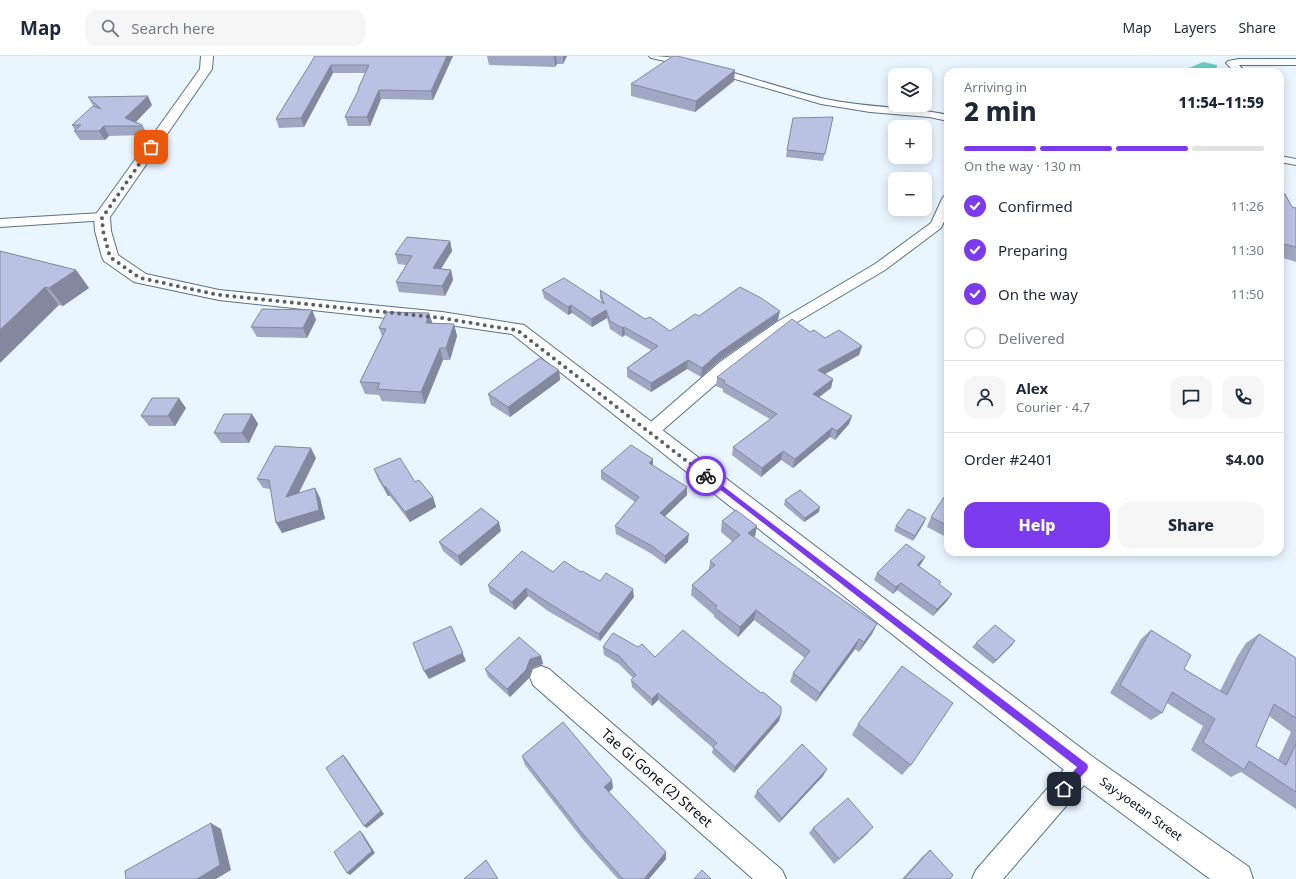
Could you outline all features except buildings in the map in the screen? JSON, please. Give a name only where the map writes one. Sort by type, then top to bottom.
[{"type":"highway","points":[[102,218],[206,69],[207,56]]},
{"type":"highway","name":"Say-yoetan Street","points":[[102,218],[103,231],[110,257],[140,278],[219,295],[442,318],[517,330],[1083,767],[1237,879]]},
{"type":"street","points":[[654,56],[696,65],[821,101],[870,109],[929,114],[944,117]]},
{"type":"street","points":[[1236,68],[1231,63],[1241,61],[1281,64],[1296,62]]},
{"type":"street","points":[[1284,160],[1296,162]]},
{"type":"street","points":[[650,432],[726,366],[776,329],[880,267],[936,225],[944,208]]},
{"type":"street","points":[[0,223],[102,218]]},
{"type":"street","name":"Tae Gi Gone (2) Street","points":[[541,677],[772,879]]},
{"type":"street","points":[[984,879],[1083,767]]},
{"type":"shaded area","points":[[1203,62],[1217,65],[1217,68],[1189,68]]},
{"type":"way so far","points":[[151,147],[102,218],[103,231],[110,257],[140,278],[219,295],[442,318],[517,330],[706,476]]},
{"type":"route","points":[[706,476],[1083,767],[1064,789]]}]
